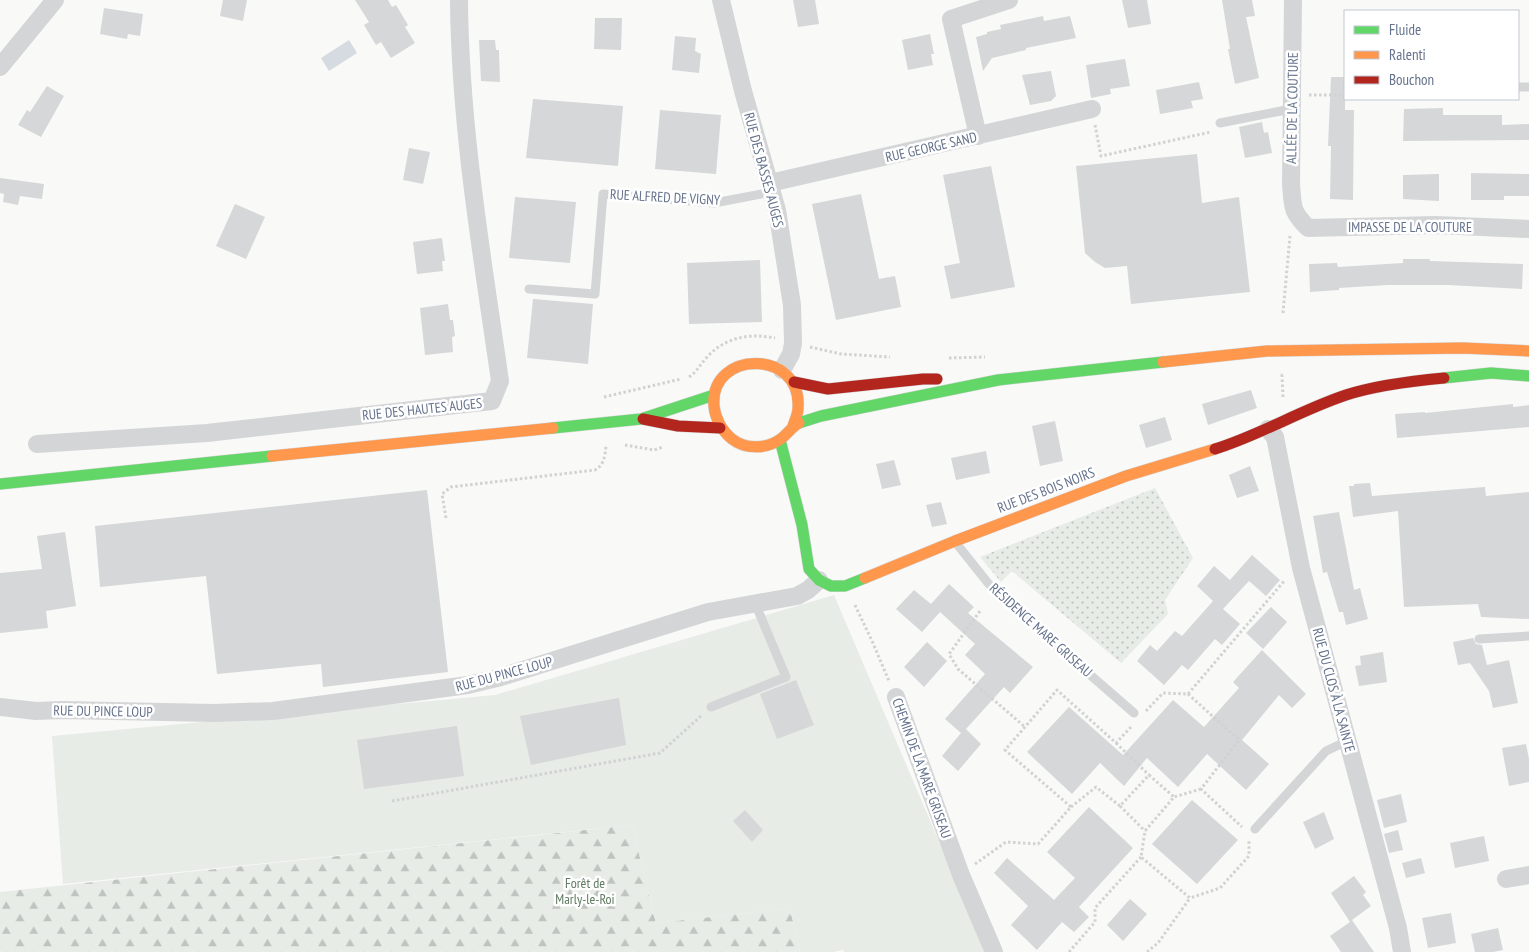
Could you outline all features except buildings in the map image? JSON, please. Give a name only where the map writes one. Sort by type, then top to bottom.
[{"type":"main road","points":[[793,426],[821,416],[998,380],[1267,351],[1463,348],[1529,351]]},
{"type":"main road","points":[[788,376],[798,397],[799,410],[793,426],[780,440],[766,446],[752,447],[738,443],[728,437],[720,428],[714,410],[714,395],[720,382],[729,371],[742,364],[756,361],[770,364],[788,376],[828,389],[923,379],[998,380]]},
{"type":"main road","name":"RUE DES BOIS NOIRS","points":[[845,586],[955,541],[1126,476],[1238,442],[1286,419],[1346,395],[1407,381],[1491,373],[1529,376]]},
{"type":"main road","points":[[0,484],[641,419],[714,395]]},
{"type":"main road","points":[[641,419],[678,426],[720,428]]},
{"type":"main road","points":[[780,440],[802,525],[809,569],[819,580],[831,586],[845,586]]},
{"type":"street","points":[[0,67],[55,0]]},
{"type":"street","name":"RUE DES HAUTES AUGES","points":[[37,444],[207,434],[492,401],[500,381],[466,130],[459,48],[459,0]]},
{"type":"street","name":"RUE DES BASSES AUGES","points":[[721,0],[777,210],[792,305],[793,343],[788,376]]},
{"type":"street","points":[[978,136],[951,19],[1009,0]]},
{"type":"street","name":"ALLÉE DE LA COUTURE","points":[[1293,0],[1291,184],[1296,216]]},
{"type":"street","name":"RUE GEORGE SAND","points":[[771,187],[1092,109]]},
{"type":"street","name":"IMPASSE DE LA COUTURE","points":[[1296,216],[1308,228],[1436,225],[1529,229]]},
{"type":"street","name":"RUE DU CLOS À LA SAINTE","points":[[1268,429],[1275,437],[1301,568],[1398,928],[1402,952]]},
{"type":"street","name":"RUE DU PINCE LOUP","points":[[0,706],[36,711],[213,713],[273,711],[476,683],[501,677],[708,612],[797,596],[808,590],[819,580]]},
{"type":"street","name":"CHEMIN DE LA MARE GRISEAU","points":[[896,697],[961,875],[994,952]]},
{"type":"street","points":[[1506,879],[1529,875]]},
{"type":"lane","points":[[1220,123],[1291,102]]},
{"type":"lane","name":"RUE ALFRED DE VIGNY","points":[[529,289],[594,294],[603,194],[714,203],[771,187]]},
{"type":"lane","name":"RÉSIDENCE MARE GRISEAU","points":[[955,541],[996,593],[1134,713]]},
{"type":"lane","points":[[711,707],[786,677],[755,603]]},
{"type":"lane","points":[[1479,639],[1529,636]]},
{"type":"lane","points":[[1252,832],[1326,751],[1347,741]]},
{"type":"path","points":[[1291,102],[1344,95]]},
{"type":"path","points":[[1092,109],[1101,156],[1212,132],[1220,123]]},
{"type":"path","points":[[1283,313],[1290,235],[1296,216]]},
{"type":"path","points":[[688,377],[694,374],[717,348],[747,335],[763,335],[822,351],[841,354],[894,358]]},
{"type":"path","points":[[944,358],[993,357]]},
{"type":"path","points":[[1290,396],[1284,401],[1282,375],[1291,374]]},
{"type":"path","points":[[446,518],[442,494],[451,487],[595,470],[600,467],[605,458],[606,443]]},
{"type":"path","points":[[1188,694],[1288,576],[1301,568]]},
{"type":"path","name":"CHEMIN DE LA MARE GRISEAU","points":[[845,586],[872,641],[896,697]]},
{"type":"path","points":[[980,611],[950,654],[958,669],[1025,727]]},
{"type":"path","points":[[1072,807],[1005,750],[1057,690],[1174,797]]},
{"type":"path","points":[[1069,952],[1095,922],[1095,908],[1141,858],[1145,831],[1174,797],[1201,789],[1239,740],[1188,694],[1163,693],[1146,712]]},
{"type":"path","points":[[392,801],[660,753],[711,707]]},
{"type":"path","points":[[1116,743],[1134,724]]},
{"type":"path","points":[[1120,806],[1149,775]]},
{"type":"path","points":[[961,875],[1006,842],[1038,844],[1072,807],[1096,787],[1120,806],[1145,831]]},
{"type":"path","points":[[1201,789],[1242,827]]},
{"type":"path","points":[[1147,952],[1158,943],[1190,898],[1220,888],[1249,856],[1252,832]]},
{"type":"path","points":[[1141,858],[1190,898]]},
{"type":"green space","points":[[1155,488],[1193,558],[1165,600],[1168,614],[1121,663],[1012,571],[1001,582],[980,557]]},
{"type":"green space","points":[[834,595],[986,952],[844,952],[843,950],[833,952],[800,952],[790,908],[656,923],[632,825],[63,884],[52,736],[495,695]]},
{"type":"green space","name":"Forêt de Marly-le-Roi","points":[[632,825],[656,923],[790,908],[800,952],[0,952],[0,892]]},
{"type":"shaded area","points":[[349,40],[357,53],[329,71],[321,58]]},
{"type":"traffic: fast","points":[[799,423],[821,416],[998,380],[1163,362]]},
{"type":"traffic: fast","points":[[1444,378],[1491,373],[1529,376]]},
{"type":"traffic: fast","points":[[553,428],[641,419],[714,395]]},
{"type":"traffic: fast","points":[[780,440],[802,525],[809,569],[819,580],[831,586],[845,586],[865,578]]},
{"type":"traffic: fast","points":[[0,484],[272,456]]},
{"type":"traffic: slow","points":[[1163,362],[1267,351],[1463,348],[1529,351]]},
{"type":"traffic: slow","points":[[793,426],[798,410],[795,388],[786,374],[772,366],[756,364],[739,366],[726,374],[716,388],[714,406],[717,420],[725,432],[738,443],[757,447],[764,446],[776,442],[799,423]]},
{"type":"traffic: slow","points":[[272,456],[553,428]]},
{"type":"traffic: slow","points":[[865,578],[955,541],[1126,476],[1215,449]]},
{"type":"traffic: jam","points":[[1215,449],[1346,395],[1394,384],[1444,378]]},
{"type":"traffic: jam","points":[[794,382],[828,389],[937,379]]},
{"type":"traffic: jam","points":[[643,419],[678,426],[720,428]]}]
